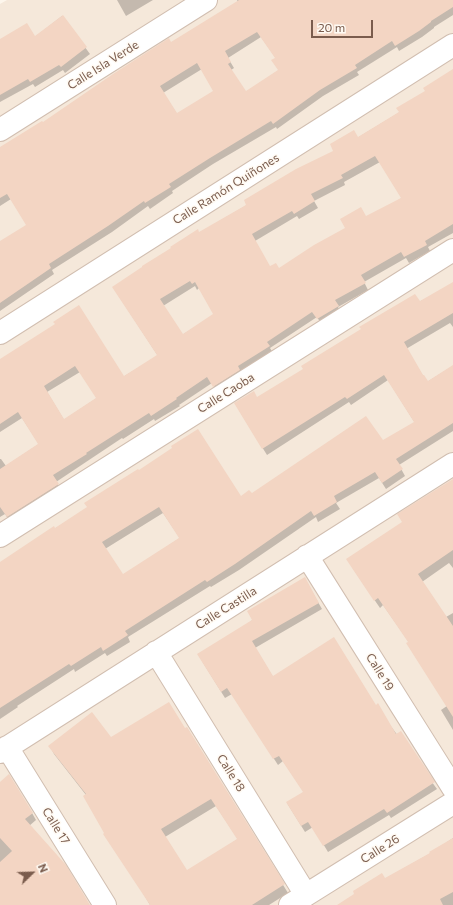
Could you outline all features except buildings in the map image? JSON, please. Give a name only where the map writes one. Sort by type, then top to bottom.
[{"type":"street","name":"Calle Isla Verde","points":[[0,130],[206,0]]},
{"type":"street","name":"Calle Ramón Quiñones","points":[[0,333],[453,45]]},
{"type":"street","name":"Calle Caoba","points":[[0,536],[453,250]]},
{"type":"street","name":"Calle Castilla","points":[[4,750],[453,464]]},
{"type":"street","name":"Calle 19","points":[[307,556],[453,788]]},
{"type":"street","name":"Calle 18","points":[[156,652],[298,900]]},
{"type":"street","name":"Calle 17","points":[[4,750],[105,905]]},
{"type":"street","name":"Calle 26","points":[[298,900],[453,803]]},
{"type":"shaded area","points":[[7,0],[453,0],[453,905],[0,905],[0,4]]}]
